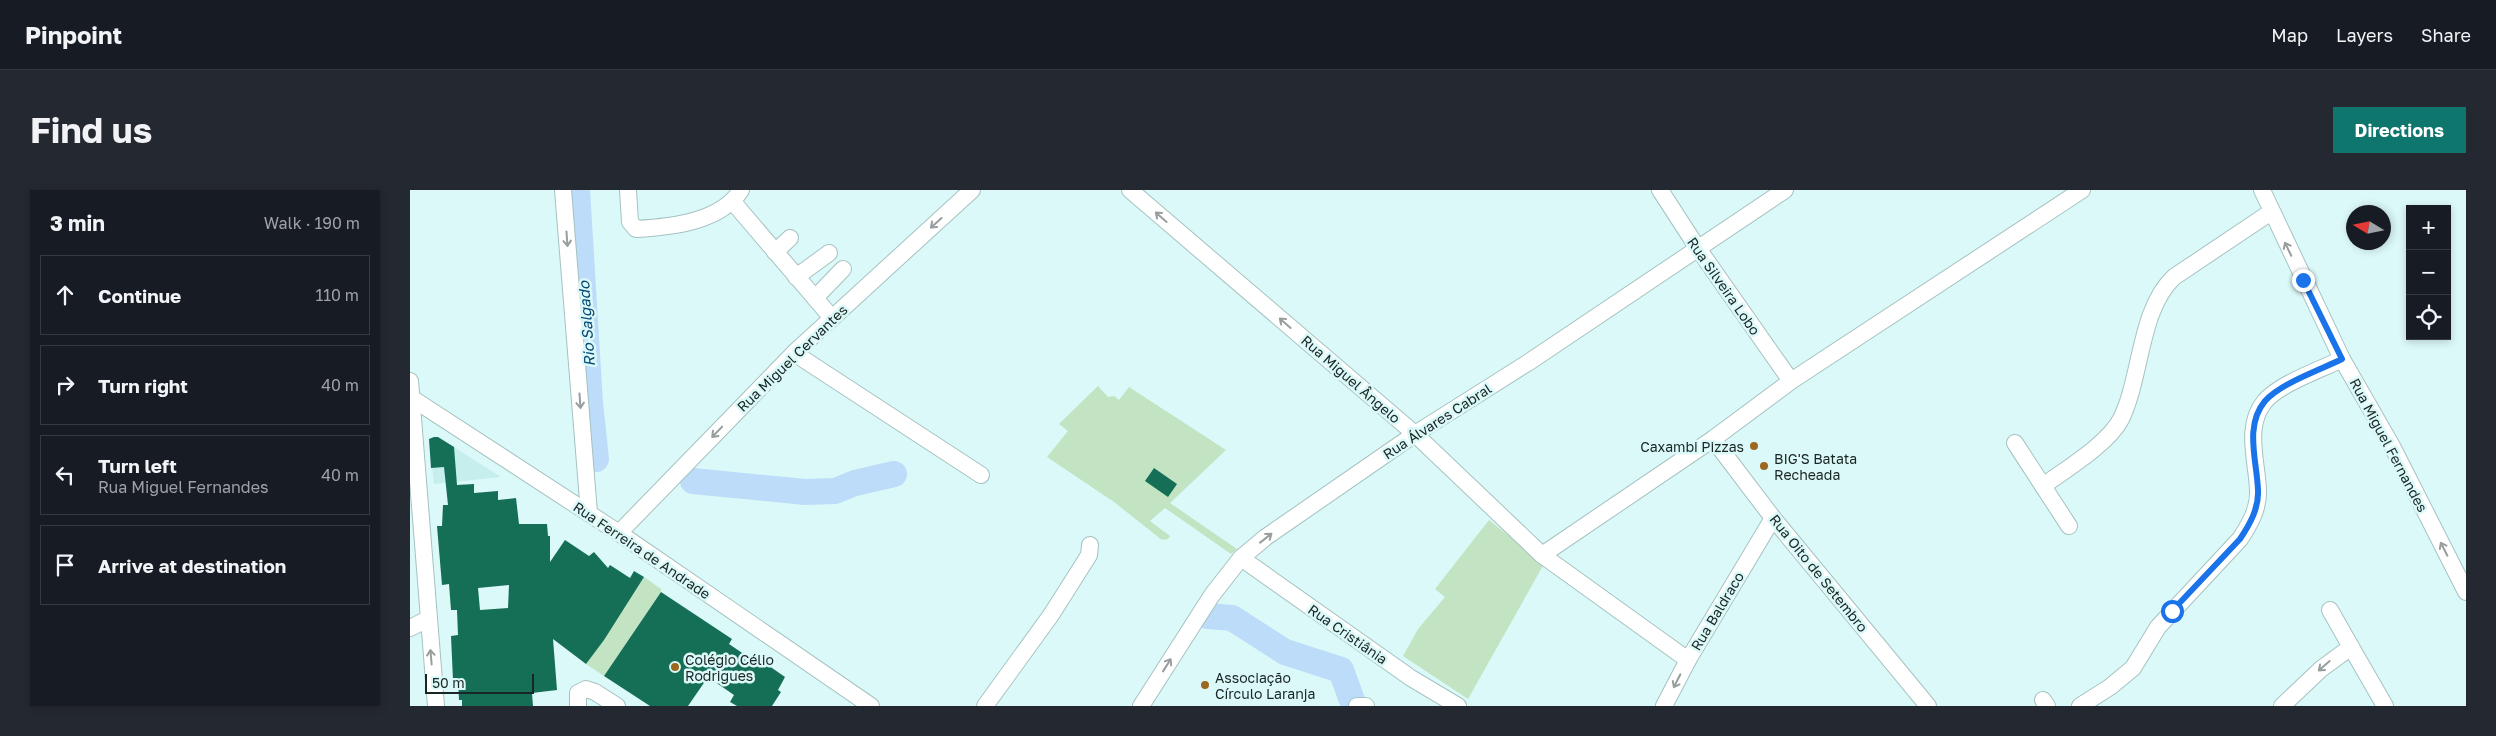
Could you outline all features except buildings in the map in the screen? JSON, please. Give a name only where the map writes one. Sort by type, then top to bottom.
[{"type":"street","points":[[564,190],[589,513]]},
{"type":"street","points":[[628,190],[630,222],[636,229],[700,220],[737,196],[775,252],[832,318]]},
{"type":"street","name":"Rua Miguel Cervantes","points":[[619,533],[794,353],[972,190]]},
{"type":"street","name":"Rua Miguel Ângelo","points":[[1130,190],[1415,434],[1542,555],[1688,660]]},
{"type":"street","name":"Rua Silveira Lobo","points":[[1660,190],[1697,247],[1791,381]]},
{"type":"street","name":"Rua Álvares Cabral","points":[[1141,706],[1212,595],[1241,558],[1266,537],[1415,434],[1529,362],[1697,247],[1785,190]]},
{"type":"street","points":[[1542,555],[1791,381],[2082,190]]},
{"type":"street","name":"Rua Miguel Fernandes","points":[[2262,190],[2342,359],[2393,448],[2466,592]]},
{"type":"street","points":[[2043,486],[2108,436],[2121,418],[2154,309],[2166,285],[2174,277],[2271,212]]},
{"type":"street","points":[[775,252],[790,238]]},
{"type":"street","points":[[796,277],[829,253]]},
{"type":"street","points":[[815,298],[843,269]]},
{"type":"street","points":[[794,353],[981,475]]},
{"type":"street","points":[[2080,706],[2110,687],[2133,668],[2158,627],[2240,539],[2249,526],[2256,509],[2258,491],[2254,432],[2256,417],[2265,402],[2278,390],[2342,359]]},
{"type":"street","points":[[410,381],[436,706]]},
{"type":"street","name":"Rua Ferreira de Andrade","points":[[411,398],[619,533],[870,706]]},
{"type":"street","name":"Rua Oito de Setembro","points":[[1712,438],[1773,518],[1928,706]]},
{"type":"street","points":[[2015,444],[2069,526]]},
{"type":"street","name":"Rua Baldraco","points":[[1664,706],[1688,660],[1773,518]]},
{"type":"street","points":[[985,706],[1051,615],[1089,555],[1090,545]]},
{"type":"street","name":"Rua Cristiânia","points":[[1241,558],[1411,678],[1458,706]]},
{"type":"street","points":[[2330,610],[2385,706]]},
{"type":"street","points":[[410,628],[428,619]]},
{"type":"street","points":[[2282,706],[2321,669],[2350,647]]},
{"type":"street","points":[[578,706],[578,693],[586,689],[595,692],[617,706]]},
{"type":"shaded area","points":[[438,437],[501,477],[434,484],[429,441]]},
{"type":"green space","points":[[1098,386],[1108,397],[1114,396],[1119,400],[1129,387],[1226,450],[1170,503],[1237,549],[1231,554],[1165,508],[1150,521],[1170,536],[1168,539],[1162,540],[1114,502],[1047,457],[1068,431],[1059,424]]},
{"type":"green space","points":[[1489,520],[1544,564],[1468,699],[1403,656],[1418,629],[1445,597],[1435,589]]},
{"type":"green space","points":[[644,577],[661,589],[661,592],[604,676],[586,664]]},
{"type":"waterway","name":"Rio Salgado","points":[[577,190],[590,403],[596,459]]},
{"type":"waterway","name":"Rio Salgado","points":[[693,481],[805,492],[835,491],[855,483],[894,474]]},
{"type":"waterway","name":"Rio Salgado","points":[[1208,616],[1232,618],[1285,652],[1341,670],[1354,706]]},
{"type":"place","name":"Caxambi Pizzas","points":[[1754,446]]},
{"type":"place","name":"BIG'S Batata Recheada","points":[[1764,466]]},
{"type":"place","name":"Colégio Célio Rodrigues","points":[[675,667]]},
{"type":"place","name":"Associação Círculo Laranja","points":[[1205,685]]},
{"type":"route","points":[[2172,611],[2240,539],[2249,526],[2256,509],[2258,491],[2253,448],[2254,432],[2256,417],[2265,402],[2278,390],[2342,359],[2303,280]]}]
